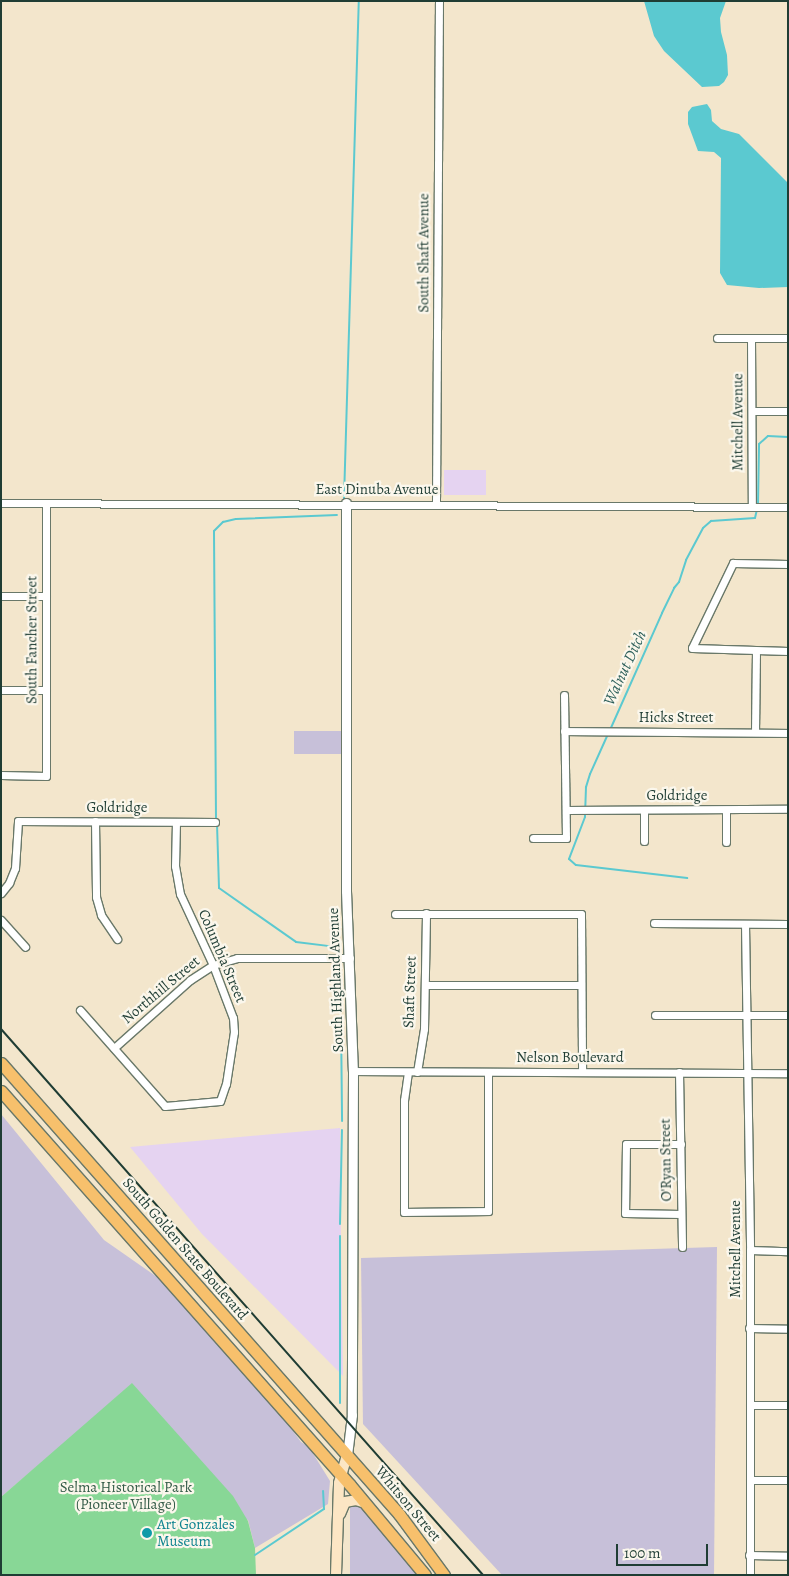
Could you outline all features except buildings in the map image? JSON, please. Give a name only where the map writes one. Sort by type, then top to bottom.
[{"type":"main road","name":"South Golden State Boulevard","points":[[1,1063],[347,1454]]},
{"type":"main road","points":[[1,1091],[341,1475]]},
{"type":"main road","points":[[336,1575],[341,1475],[347,1454]]},
{"type":"main road","name":"Whitson Street","points":[[347,1454],[404,1520],[444,1575]]},
{"type":"main road","name":"Whitson Street","points":[[341,1475],[424,1575]]},
{"type":"main road","points":[[337,1530],[345,1502],[356,1500],[365,1503]]},
{"type":"street","name":"South Shaft Avenue","points":[[436,504],[439,1]]},
{"type":"street","points":[[717,338],[788,338]]},
{"type":"street","name":"Mitchell Avenue","points":[[751,338],[752,507]]},
{"type":"street","points":[[752,411],[788,412]]},
{"type":"street","name":"East Dinuba Avenue","points":[[1,503],[346,503],[788,507]]},
{"type":"street","name":"South Fancher Street","points":[[1,775],[46,776],[46,503]]},
{"type":"street","name":"South Highland Avenue","points":[[346,503],[346,891],[353,1071],[352,1415],[347,1454]]},
{"type":"street","points":[[788,564],[733,563],[692,648],[756,652],[788,651]]},
{"type":"street","points":[[1,596],[46,596]]},
{"type":"street","points":[[755,732],[756,652]]},
{"type":"street","points":[[1,690],[46,690]]},
{"type":"street","points":[[533,838],[566,838],[564,694]]},
{"type":"street","name":"Hicks Street","points":[[564,731],[788,733]]},
{"type":"street","name":"Goldridge","points":[[566,810],[788,809]]},
{"type":"street","points":[[644,810],[644,841]]},
{"type":"street","points":[[726,810],[726,842]]},
{"type":"street","name":"Goldridge","points":[[1,893],[16,868],[18,821],[215,822]]},
{"type":"street","points":[[95,821],[96,898],[104,922],[117,939]]},
{"type":"street","name":"Columbia Street","points":[[114,1048],[165,1106],[220,1101],[226,1084],[234,1032],[233,1018],[213,965],[180,894],[176,879],[176,822]]},
{"type":"street","name":"Shaft Street","points":[[417,1072],[424,1029],[426,913]]},
{"type":"street","points":[[395,914],[581,914],[582,1072]]},
{"type":"street","points":[[1,920],[25,947]]},
{"type":"street","points":[[654,923],[788,924]]},
{"type":"street","name":"Mitchell Avenue","points":[[745,924],[749,1073],[750,1575]]},
{"type":"street","name":"Northhill Street","points":[[114,1048],[190,980],[213,965],[246,958],[350,958]]},
{"type":"street","points":[[425,985],[581,985]]},
{"type":"street","points":[[80,1010],[114,1048]]},
{"type":"street","points":[[655,1015],[788,1015]]},
{"type":"street","name":"Nelson Boulevard","points":[[353,1071],[788,1073]]},
{"type":"street","points":[[408,1072],[404,1100],[404,1212],[488,1211],[488,1072]]},
{"type":"street","name":"O'Ryan Street","points":[[678,1072],[682,1247]]},
{"type":"street","points":[[681,1144],[626,1144],[626,1214],[681,1214]]},
{"type":"street","points":[[750,1250],[788,1251]]},
{"type":"street","points":[[749,1328],[788,1329]]},
{"type":"street","points":[[750,1405],[788,1405]]},
{"type":"street","points":[[750,1480],[788,1480]]},
{"type":"street","points":[[749,1555],[788,1556]]},
{"type":"shaded area","points":[[444,470],[486,470],[486,495],[444,495]]},
{"type":"shaded area","points":[[294,731],[341,731],[341,754],[294,754]]},
{"type":"shaded area","points":[[1,1114],[104,1240],[170,1286],[277,1409],[301,1442],[309,1447],[330,1481],[328,1504],[255,1548],[248,1520],[61,1446],[1,1497]]},
{"type":"shaded area","points":[[340,1128],[343,1376],[202,1234],[130,1147]]},
{"type":"shaded area","points":[[717,1247],[714,1575],[502,1575],[363,1424],[361,1258]]},
{"type":"shaded area","points":[[357,1496],[419,1575],[350,1575],[350,1502]]},
{"type":"green space","name":"Selma Historical Park (Pioneer Village)","points":[[132,1383],[233,1496],[248,1521],[255,1548],[256,1575],[1,1575],[1,1497]]},
{"type":"water","points":[[644,1],[726,1],[720,18],[721,32],[727,55],[728,75],[724,82],[719,86],[702,87],[664,51],[654,36]]},
{"type":"water","points":[[707,104],[711,110],[712,121],[721,129],[739,134],[788,183],[788,287],[759,288],[727,285],[720,273],[721,158],[714,152],[698,151],[688,124],[688,112],[692,107]]},
{"type":"waterway","points":[[344,499],[359,1]]},
{"type":"waterway","name":"Walnut Ditch","points":[[758,504],[759,444],[768,436],[788,437]]},
{"type":"waterway","name":"Walnut Ditch","points":[[610,730],[662,613],[679,582],[686,560],[703,528],[711,521],[755,518],[757,509]]},
{"type":"waterway","points":[[216,819],[214,531],[223,522],[236,519],[337,515]]},
{"type":"waterway","name":"Walnut Ditch","points":[[608,734],[590,774],[586,787],[585,817],[569,859],[576,865],[687,878]]},
{"type":"waterway","points":[[217,824],[219,888],[296,942],[334,947]]},
{"type":"waterway","points":[[341,1019],[342,1121]]},
{"type":"waterway","points":[[340,1224],[342,1130]]},
{"type":"waterway","points":[[340,1236],[340,1403]]},
{"type":"waterway","points":[[255,1555],[324,1509],[323,1491]]},
{"type":"railway","points":[[1,1029],[483,1575]]},
{"type":"place","name":"Art Gonzales Museum","points":[[147,1533]]}]
